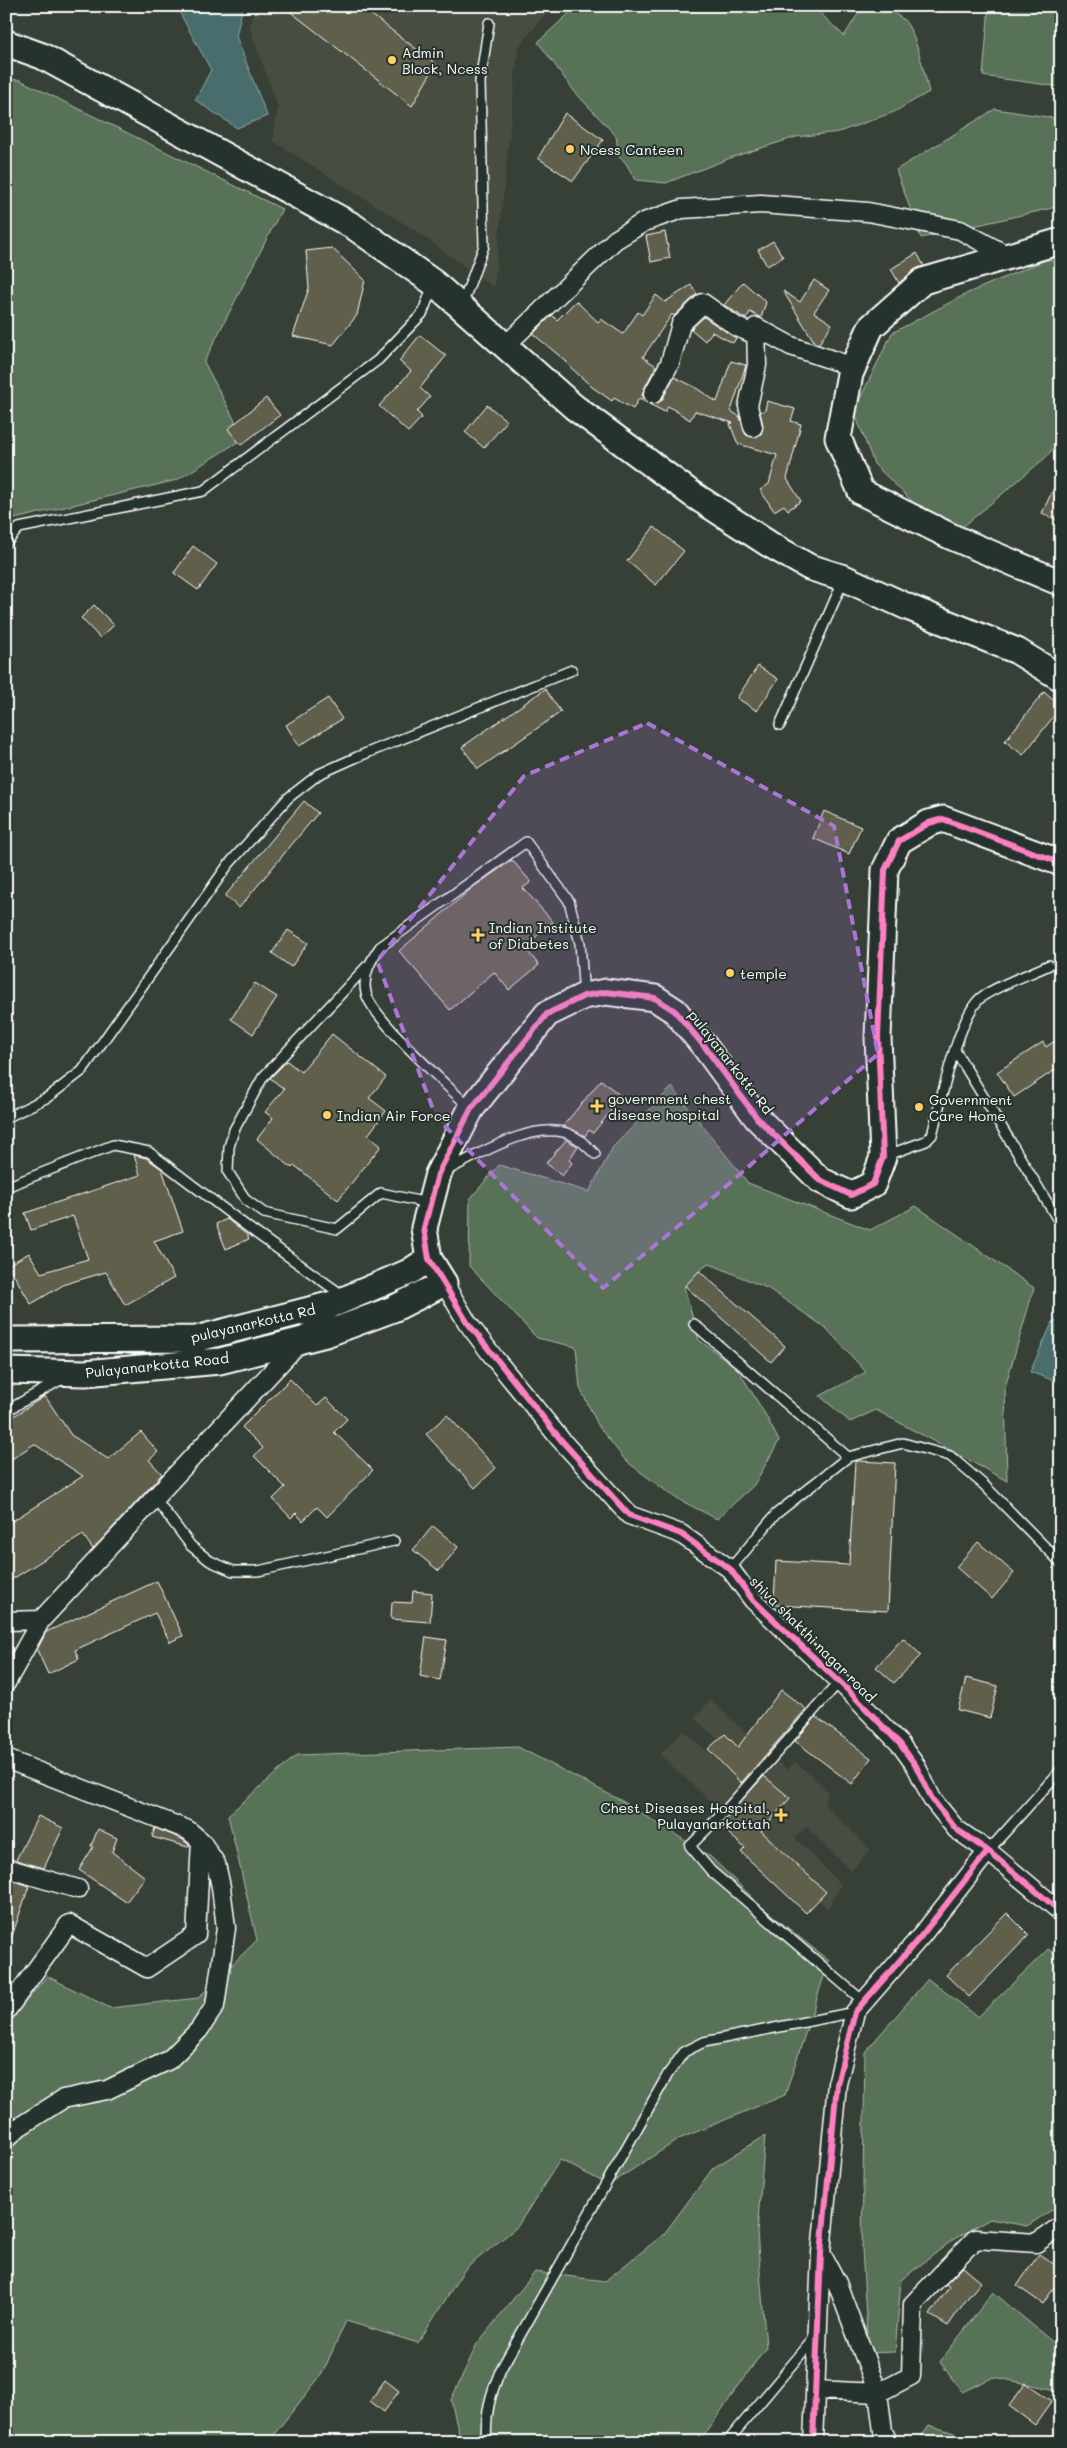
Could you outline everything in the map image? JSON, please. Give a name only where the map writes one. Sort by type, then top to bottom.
[{"type":"street","points":[[6,43],[42,56],[353,226],[434,283],[574,407],[692,494],[769,544],[809,567],[844,578],[910,608],[1018,651],[1061,678]]},
{"type":"street","points":[[506,345],[615,240],[644,222],[682,209],[761,204],[868,212],[960,230],[1008,256]]},
{"type":"street","points":[[1061,241],[923,281],[871,327],[853,368],[838,438],[861,492],[952,537],[1061,583]]},
{"type":"street","points":[[653,394],[670,363],[681,324],[702,303],[737,327],[756,335]]},
{"type":"street","points":[[753,427],[748,406],[757,365],[756,327],[792,346],[853,368]]},
{"type":"street","name":"pulayanarkotta Rd","points":[[444,1283],[429,1259],[424,1228],[438,1174],[471,1109],[547,1014],[584,996],[606,992],[655,998],[675,1011],[705,1047],[756,1118],[820,1180],[851,1195],[873,1184],[883,1157],[878,1038],[885,870],[899,841],[928,823],[943,819],[1061,863]]},
{"type":"street","name":"pulayanarkotta Rd","points":[[6,1340],[196,1339],[342,1301],[410,1272],[429,1259]]},
{"type":"street","name":"Pulayanarkotta Road","points":[[6,1371],[73,1373],[220,1361],[326,1334],[393,1309],[444,1283]]},
{"type":"street","name":"shiva shakthi nagar road","points":[[444,1283],[467,1322],[495,1359],[561,1440],[629,1515],[681,1534],[730,1569],[753,1600],[839,1682],[900,1744],[916,1766],[932,1799],[956,1829],[988,1851],[1061,1912]]},
{"type":"street","points":[[6,1683],[41,1620],[301,1340],[342,1301]]},
{"type":"street","points":[[6,1621],[41,1620]]},
{"type":"street","points":[[6,1759],[188,1830],[201,1841],[216,1864],[222,1887],[226,1928],[215,2006],[199,2030],[169,2060],[107,2090],[63,2099],[19,2127],[6,2139]]},
{"type":"street","points":[[6,2011],[69,1924],[147,1968],[196,1935],[201,1841]]},
{"type":"street","points":[[813,2442],[821,2253],[837,2084],[859,2006],[922,1935],[988,1851]]},
{"type":"street","points":[[6,1868],[78,1889]]},
{"type":"street","points":[[815,2390],[878,2393],[911,2376],[913,2304],[975,2239],[1036,2243],[1061,2226]]},
{"type":"street","points":[[821,2253],[837,2283],[878,2393],[883,2431],[888,2442]]},
{"type":"lane","points":[[460,308],[484,246],[480,82],[489,22]]},
{"type":"lane","points":[[6,543],[19,528],[203,491],[378,360],[422,314],[434,283]]},
{"type":"lane","points":[[780,725],[844,578]]},
{"type":"lane","points":[[6,1118],[48,1098],[82,1071],[228,866],[288,798],[319,774],[357,756],[572,670]]},
{"type":"lane","points":[[429,1203],[381,1193],[337,1229],[264,1213],[246,1200],[228,1172],[229,1147],[234,1130],[263,1077],[367,966],[380,947],[526,842],[570,901],[580,943],[584,996]]},
{"type":"lane","points":[[883,1157],[926,1141],[932,1135],[955,1050],[966,1018],[981,996],[1049,965]]},
{"type":"lane","points":[[367,966],[366,993],[385,1024],[471,1109]]},
{"type":"lane","points":[[955,1050],[1061,1225]]},
{"type":"lane","points":[[438,1174],[483,1152],[533,1132],[554,1130],[574,1136],[595,1154]]},
{"type":"lane","points":[[6,1187],[113,1146],[150,1152],[342,1301]]},
{"type":"lane","points":[[694,1324],[848,1457]]},
{"type":"lane","points":[[6,1411],[73,1373]]},
{"type":"lane","points":[[730,1569],[776,1514],[848,1457],[903,1443],[950,1456],[984,1485],[1061,1563]]},
{"type":"lane","points":[[155,1498],[191,1546],[210,1560],[233,1571],[258,1571],[394,1541]]},
{"type":"lane","points":[[839,1682],[725,1811],[690,1846],[711,1872],[859,2006]]},
{"type":"lane","points":[[988,1851],[1061,1770]]},
{"type":"lane","points":[[487,2442],[485,2422],[491,2392],[501,2368],[668,2074],[684,2052],[704,2042],[859,2006]]},
{"type":"lane","points":[[727,2442],[817,2334]]},
{"type":"highlighted area","points":[[647,723],[834,826],[878,1054],[716,1195],[603,1288],[436,1117],[377,961],[524,776]]},
{"type":"shaded area","points":[[256,6],[552,6],[518,48],[494,288],[416,231],[273,141],[278,107],[249,26]]},
{"type":"shaded area","name":"Chest Diseases Hospital, Pulayanarkottah","points":[[710,1700],[787,1770],[795,1761],[828,1791],[824,1804],[871,1850],[851,1871],[806,1827],[795,1838],[841,1885],[828,1909],[660,1755],[683,1730],[736,1777],[746,1765],[694,1718]]},
{"type":"green space","points":[[577,6],[816,6],[821,14],[844,36],[863,6],[878,8],[899,16],[912,32],[929,92],[894,112],[839,132],[796,137],[733,157],[666,183],[636,180],[625,162],[619,157],[616,136],[574,91],[538,42]]},
{"type":"green space","points":[[989,6],[1061,6],[1061,87],[983,76]]},
{"type":"green space","points":[[6,79],[20,80],[282,209],[204,362],[244,438],[177,480],[6,521]]},
{"type":"green space","points":[[995,109],[1061,119],[1061,206],[921,238],[896,170]]},
{"type":"green space","points":[[1050,258],[1061,273],[1061,439],[1045,458],[958,531],[920,509],[874,464],[854,411],[892,333],[968,293]]},
{"type":"green space","points":[[672,1087],[748,1183],[870,1230],[916,1206],[1034,1288],[1005,1387],[1007,1481],[876,1410],[850,1422],[820,1396],[866,1372],[826,1328],[769,1289],[708,1263],[684,1287],[699,1340],[737,1368],[779,1441],[754,1485],[717,1519],[674,1497],[626,1461],[599,1427],[580,1388],[576,1347],[537,1338],[469,1266],[470,1199],[499,1165],[589,1192],[613,1147]]},
{"type":"green space","points":[[518,1747],[622,1801],[711,1857],[762,1907],[829,1961],[785,2095],[679,2139],[609,2185],[560,2160],[517,2227],[464,2270],[418,2343],[346,2321],[322,2374],[268,2442],[6,2442],[6,2025],[47,1976],[110,2008],[198,1998],[257,1940],[228,1815],[297,1755]]},
{"type":"green space","points":[[1048,1949],[1061,1958],[1061,2204],[1027,2226],[990,2219],[954,2239],[901,2280],[895,2352],[868,2353],[862,2248],[865,2052],[928,1979],[978,2017]]},
{"type":"green space","points":[[765,2136],[757,2233],[766,2347],[702,2438],[674,2442],[461,2442],[451,2400],[477,2344],[535,2272],[605,2281],[664,2234],[713,2168]]},
{"type":"green space","points":[[993,2292],[1055,2344],[1061,2341],[1061,2391],[994,2377],[962,2392],[940,2362]]},
{"type":"green space","points":[[929,2425],[982,2442],[917,2442]]},
{"type":"water","points":[[176,6],[243,6],[236,36],[267,116],[237,128],[195,100],[211,70]]},
{"type":"water","points":[[1053,1321],[1061,1322],[1061,1383],[1030,1372]]},
{"type":"building","name":"Admin Block, Ncess","points":[[283,6],[360,6],[436,64],[412,106]]},
{"type":"building","name":"Ncess Canteen","points":[[565,113],[603,140],[573,181],[538,158]]},
{"type":"building","points":[[665,232],[670,258],[651,262],[646,236]]},
{"type":"building","points":[[773,241],[783,257],[767,266],[758,250]]},
{"type":"building","points":[[332,248],[365,280],[357,315],[333,345],[293,336],[309,288],[306,251]]},
{"type":"building","points":[[917,253],[924,266],[914,270],[899,283],[891,269]]},
{"type":"building","points":[[814,280],[829,290],[814,312],[832,324],[819,344],[815,343],[783,291],[800,302]]},
{"type":"building","points":[[743,282],[766,302],[761,318],[750,312],[746,319],[724,305]]},
{"type":"building","points":[[691,285],[697,294],[674,316],[672,314],[643,357],[656,366],[642,395],[647,403],[639,398],[633,409],[614,398],[612,401],[592,387],[567,362],[533,334],[552,315],[557,320],[576,301],[598,322],[601,319],[623,334],[638,312],[642,315],[656,295],[665,302]]},
{"type":"building","points":[[704,317],[736,338],[733,343],[712,332],[705,341],[691,329]]},
{"type":"building","points":[[420,335],[446,356],[420,388],[430,397],[417,412],[422,417],[408,432],[379,406],[411,371],[399,361]]},
{"type":"building","points":[[731,361],[746,365],[731,411],[740,417],[746,435],[755,437],[761,434],[763,425],[760,412],[765,410],[767,401],[795,409],[791,421],[801,424],[787,479],[801,501],[788,510],[784,505],[774,511],[760,490],[769,484],[777,455],[738,444],[730,424],[733,423],[695,411],[690,420],[668,406],[665,412],[649,404],[658,403],[662,400],[674,377],[693,386],[717,402]]},
{"type":"building","points":[[266,398],[280,415],[241,445],[228,429]]},
{"type":"building","points":[[487,405],[507,421],[484,448],[465,432]]},
{"type":"building","points":[[1061,473],[1061,522],[1042,513]]},
{"type":"building","points":[[654,527],[684,551],[656,585],[627,561]]},
{"type":"building","points":[[193,546],[217,564],[198,590],[174,573]]},
{"type":"building","points":[[94,605],[114,625],[100,638],[81,618]]},
{"type":"building","points":[[758,666],[778,679],[757,711],[737,698]]},
{"type":"building","points":[[545,689],[561,712],[478,769],[462,747]]},
{"type":"building","points":[[1044,692],[1061,707],[1023,755],[1005,741]]},
{"type":"building","points":[[328,698],[342,719],[299,746],[286,725]]},
{"type":"building","points":[[304,801],[318,813],[239,908],[225,896]]},
{"type":"building","points":[[824,811],[861,827],[849,854],[813,838]]},
{"type":"building","name":"Indian Institute of Diabetes","points":[[512,860],[531,882],[523,888],[553,922],[524,947],[539,965],[509,990],[494,972],[450,1010],[399,951],[472,888]]},
{"type":"building","points":[[288,930],[308,943],[291,967],[272,953]]},
{"type":"building","points":[[255,983],[277,997],[253,1034],[231,1019]]},
{"type":"building","name":"Indian Air Force","points":[[332,1034],[386,1077],[369,1098],[386,1111],[368,1135],[381,1146],[338,1200],[294,1165],[292,1168],[257,1139],[273,1118],[265,1112],[284,1089],[270,1078],[287,1061],[301,1072]]},
{"type":"building","points":[[1061,1037],[1061,1066],[1014,1097],[997,1072],[1043,1042],[1046,1047]]},
{"type":"building","name":"government chest disease hospital","points":[[601,1080],[622,1097],[593,1133],[589,1130],[585,1136],[563,1126]]},
{"type":"building","points":[[566,1140],[578,1146],[569,1160],[572,1163],[562,1176],[546,1163]]},
{"type":"building","points":[[134,1155],[146,1158],[162,1169],[183,1231],[154,1241],[174,1278],[125,1305],[106,1272],[65,1284],[31,1304],[8,1265],[29,1253],[41,1273],[88,1259],[73,1216],[31,1230],[25,1213],[140,1175]]},
{"type":"building","points":[[227,1219],[247,1235],[249,1239],[226,1249],[216,1224]]},
{"type":"building","points":[[699,1271],[785,1346],[771,1362],[685,1286]]},
{"type":"building","points":[[290,1379],[317,1406],[326,1398],[347,1419],[334,1432],[373,1470],[327,1517],[317,1507],[303,1521],[296,1513],[291,1518],[273,1499],[285,1487],[254,1456],[263,1448],[242,1427]]},
{"type":"building","points":[[45,1396],[71,1435],[108,1459],[141,1432],[158,1452],[149,1460],[162,1474],[93,1549],[83,1535],[6,1583],[6,1525],[83,1476],[34,1444],[6,1463],[6,1421]]},
{"type":"building","points":[[447,1415],[496,1468],[475,1488],[426,1434]]},
{"type":"building","points":[[855,1462],[895,1463],[888,1611],[774,1605],[776,1561],[849,1565]]},
{"type":"building","points":[[433,1526],[458,1547],[439,1571],[413,1550]]},
{"type":"building","points":[[978,1542],[1014,1573],[992,1599],[956,1567]]},
{"type":"building","points":[[157,1581],[183,1636],[170,1642],[155,1613],[75,1650],[79,1659],[48,1674],[37,1650],[46,1632]]},
{"type":"building","points":[[413,1591],[432,1593],[430,1622],[391,1619],[392,1602],[412,1603]]},
{"type":"building","points":[[426,1637],[447,1640],[440,1680],[420,1676]]},
{"type":"building","points":[[903,1638],[921,1655],[894,1683],[876,1667]]},
{"type":"building","points":[[966,1678],[998,1686],[990,1718],[958,1710]]},
{"type":"building","points":[[781,1690],[806,1709],[741,1783],[708,1749],[725,1734],[738,1747]]},
{"type":"building","points":[[816,1717],[871,1758],[852,1784],[795,1741]]},
{"type":"building","points":[[764,1776],[790,1798],[761,1831],[826,1892],[806,1913],[741,1852],[745,1848],[719,1825]]},
{"type":"building","points":[[38,1816],[63,1828],[44,1868],[16,1860]]},
{"type":"building","points":[[155,1828],[182,1839],[189,1845],[188,1847],[152,1837]]},
{"type":"building","points":[[98,1829],[117,1838],[112,1852],[145,1877],[126,1902],[79,1870],[93,1847],[91,1846]]},
{"type":"building","points":[[7,1879],[29,1886],[9,1945],[6,1945]]},
{"type":"building","points":[[1007,1913],[1029,1935],[969,1997],[946,1975]]},
{"type":"building","points":[[1039,2254],[1061,2269],[1061,2277],[1043,2304],[1017,2286]]},
{"type":"building","points":[[963,2267],[981,2282],[948,2326],[930,2315],[949,2287],[946,2284]]},
{"type":"building","points":[[385,2380],[399,2391],[384,2412],[370,2401]]},
{"type":"building","points":[[1026,2383],[1052,2401],[1035,2425],[1009,2406]]},
{"type":"cycle path","points":[[1061,863],[943,819],[929,823],[899,841],[885,870],[878,1037],[883,1157],[873,1184],[851,1195],[820,1180],[757,1118],[705,1047],[675,1011],[655,998],[606,992],[584,996],[547,1014],[471,1109],[438,1174],[424,1228],[429,1259],[467,1322],[561,1440],[629,1515],[681,1534],[730,1569],[753,1600],[848,1690],[900,1744],[916,1766],[932,1799],[956,1829],[988,1851],[1061,1912]]},
{"type":"cycle path","points":[[813,2442],[821,2253],[837,2084],[855,2012],[922,1935],[988,1851]]},
{"type":"place","name":"Admin Block, Ncess","points":[[392,60]]},
{"type":"place","name":"Ncess Canteen","points":[[570,149]]},
{"type":"place","name":"Indian Institute of Diabetes","points":[[478,935]]},
{"type":"place","name":"temple","points":[[730,973]]},
{"type":"place","name":"government chest disease hospital","points":[[597,1106]]},
{"type":"place","name":"Government Care Home","points":[[919,1107]]},
{"type":"place","name":"Indian Air Force","points":[[327,1115]]},
{"type":"place","name":"Chest Diseases Hospital, Pulayanarkottah","points":[[781,1815]]}]
